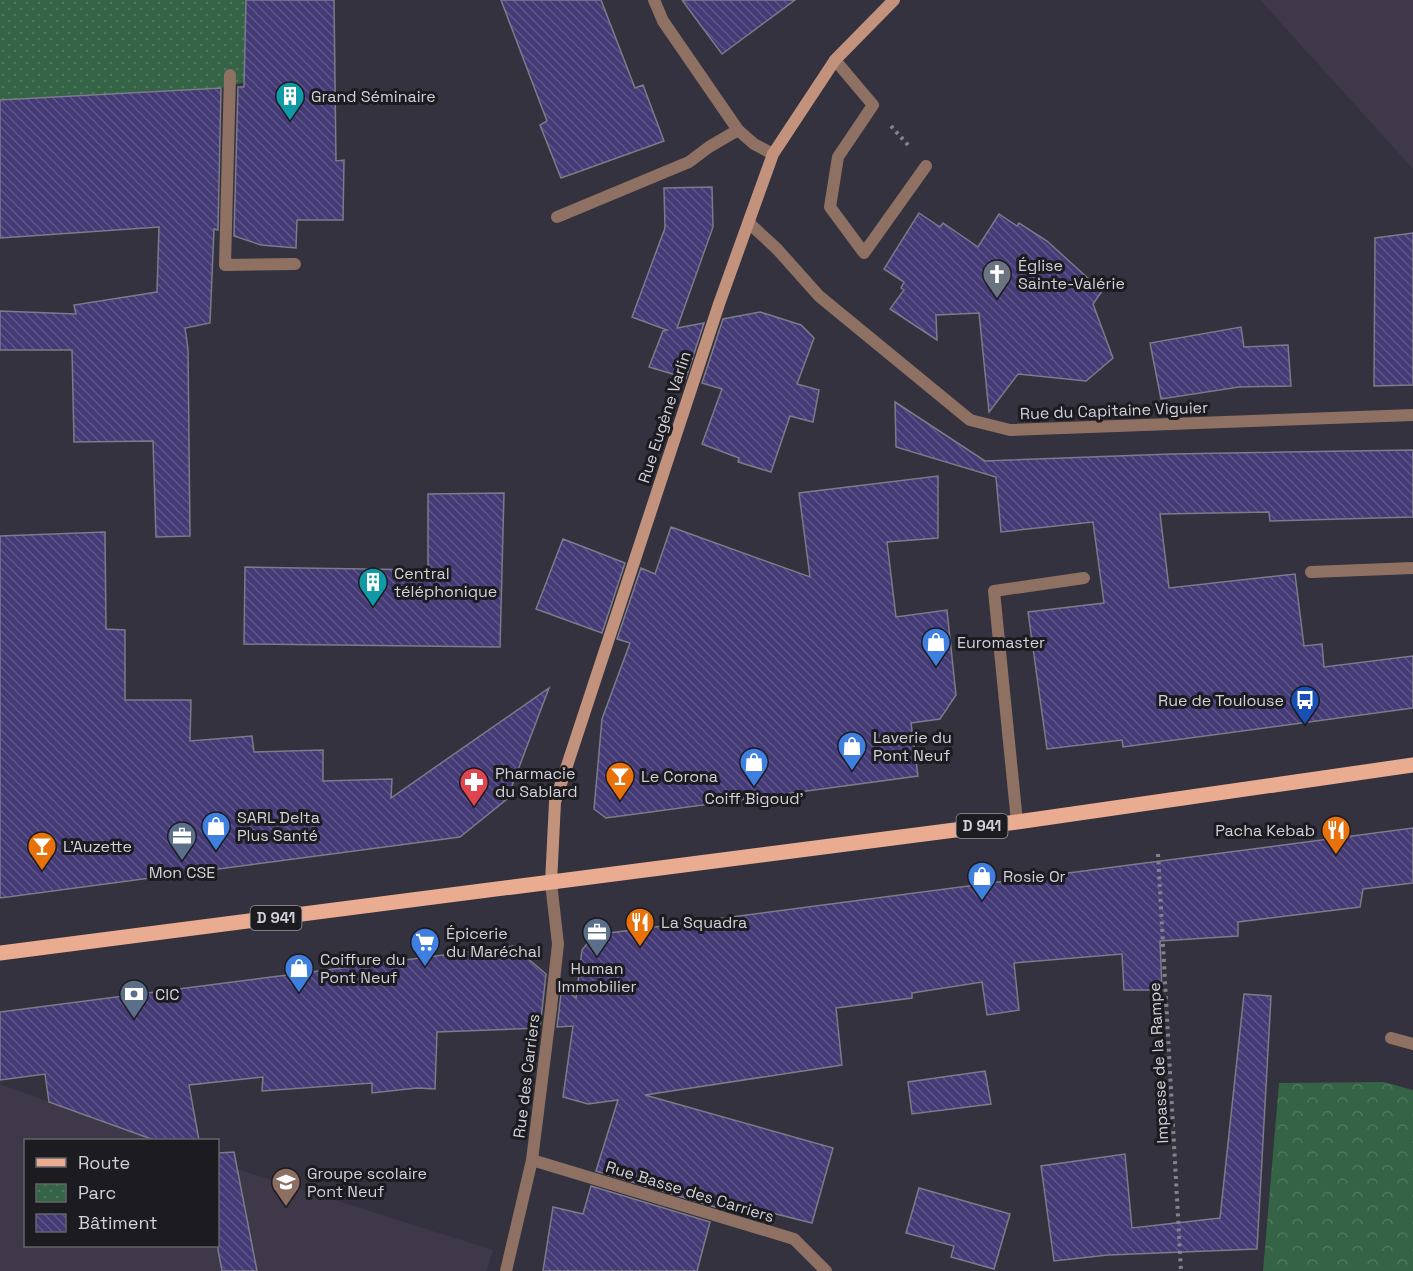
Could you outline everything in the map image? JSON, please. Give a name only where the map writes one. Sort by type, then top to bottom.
[{"type":"main road","name":"D 941","points":[[0,953],[1017,822],[1413,765]]},
{"type":"street","points":[[654,0],[663,21],[738,130],[753,144],[773,154]]},
{"type":"street","name":"Rue Eugène Varlin","points":[[551,883],[555,802],[719,304],[773,154],[835,60],[894,0]]},
{"type":"street","points":[[835,60],[873,105],[838,157],[830,207],[864,252],[926,166]]},
{"type":"street","points":[[230,75],[225,266],[295,264]]},
{"type":"street","points":[[557,217],[689,162],[738,130]]},
{"type":"street","name":"Rue du Capitaine Viguier","points":[[749,223],[777,249],[819,296],[970,420],[1010,430],[1413,415]]},
{"type":"street","points":[[1311,572],[1413,568]]},
{"type":"street","points":[[1017,822],[994,591],[1084,578]]},
{"type":"street","name":"Rue des Carriers","points":[[506,1271],[532,1160],[558,944],[551,883]]},
{"type":"street","points":[[1391,1038],[1413,1044]]},
{"type":"street","name":"Rue Basse des Carriers","points":[[532,1160],[794,1239],[826,1271]]},
{"type":"path","points":[[873,105],[926,166]]},
{"type":"path","name":"Impasse de la Rampe","points":[[1158,854],[1181,1271]]},
{"type":"shaded area","points":[[1260,0],[1413,0],[1413,169]]},
{"type":"shaded area","name":"Groupe scolaire Pont Neuf","points":[[0,1084],[151,1139],[24,1139],[24,1247],[219,1247],[219,1163],[493,1250],[487,1271],[0,1271]]},
{"type":"green space","points":[[0,0],[246,0],[245,82],[221,88],[0,100]]},
{"type":"green space","points":[[1384,1082],[1413,1090],[1413,1271],[1263,1271],[1279,1083]]},
{"type":"building","name":"Grand Séminaire","points":[[246,0],[334,0],[336,161],[344,160],[343,220],[297,220],[296,248],[261,245],[234,236],[238,87],[244,87]]},
{"type":"building","points":[[501,0],[601,0],[635,88],[643,85],[664,141],[561,178],[540,125],[547,121]]},
{"type":"building","points":[[682,0],[795,0],[722,54]]},
{"type":"building","points":[[221,88],[218,230],[214,229],[210,323],[185,328],[188,349],[190,536],[156,537],[153,441],[74,442],[72,350],[0,350],[0,311],[76,314],[74,305],[157,292],[159,227],[0,238],[0,100]]},
{"type":"building","points":[[712,187],[713,227],[677,328],[704,323],[686,378],[649,367],[663,331],[667,330],[632,317],[665,228],[664,188]]},
{"type":"building","name":"Église Sainte-Valérie","points":[[919,213],[940,227],[943,223],[978,247],[999,214],[1017,226],[1019,223],[1047,241],[1102,291],[1093,304],[1113,358],[1086,381],[1018,374],[989,412],[979,313],[936,315],[937,340],[890,309],[904,290],[901,288],[904,282],[884,269]]},
{"type":"building","points":[[1413,233],[1413,385],[1374,386],[1375,238]]},
{"type":"building","points":[[760,312],[801,325],[814,338],[797,384],[819,390],[813,422],[790,416],[771,472],[738,462],[739,458],[702,444],[722,389],[702,383],[723,319]]},
{"type":"building","points":[[1241,327],[1244,347],[1288,345],[1291,386],[1239,387],[1161,399],[1150,343]]},
{"type":"building","points":[[895,402],[985,461],[1171,454],[1413,450],[1413,517],[1270,521],[1269,512],[1160,514],[1169,588],[1295,574],[1304,646],[1322,644],[1324,667],[1413,656],[1413,708],[1123,747],[1122,740],[1047,749],[1028,612],[1104,603],[1093,522],[1001,532],[996,477],[896,447]]},
{"type":"building","points":[[938,476],[938,538],[887,542],[896,617],[947,610],[956,695],[940,719],[911,723],[918,776],[606,818],[594,809],[602,719],[630,643],[617,639],[641,568],[655,574],[671,527],[810,577],[799,493]]},
{"type":"building","name":"Central téléphonique","points":[[504,493],[500,647],[244,644],[245,567],[428,570],[428,494]]},
{"type":"building","points":[[105,532],[106,629],[125,630],[125,700],[191,700],[190,741],[252,736],[254,752],[323,750],[323,781],[392,779],[391,798],[549,688],[507,799],[460,837],[0,898],[0,536]]},
{"type":"building","points":[[563,539],[625,563],[602,633],[536,609]]},
{"type":"building","points":[[1413,828],[1413,883],[1363,889],[1360,907],[1238,922],[1238,936],[1160,941],[1162,990],[1124,990],[1122,954],[1014,963],[1019,1010],[987,1015],[982,982],[912,993],[912,998],[836,1008],[842,1065],[645,1095],[833,1148],[812,1223],[717,1199],[715,1207],[596,1171],[618,1100],[588,1104],[563,1097],[573,1026],[557,1027],[562,986],[576,998],[582,950],[594,935]]},
{"type":"building","points":[[513,946],[546,974],[540,1028],[437,1032],[435,1089],[417,1088],[372,1093],[372,1083],[262,1091],[263,1077],[189,1085],[199,1139],[151,1139],[49,1102],[45,1074],[0,1080],[0,1012]]},
{"type":"building","points":[[1244,994],[1271,996],[1257,1249],[1108,1255],[1054,1261],[1041,1166],[1125,1154],[1132,1228],[1220,1218]]},
{"type":"building","points":[[985,1071],[991,1104],[912,1114],[908,1082]]},
{"type":"building","points":[[234,1152],[257,1271],[222,1271],[218,1250],[219,1153]]},
{"type":"building","points":[[591,1186],[710,1222],[697,1271],[543,1271],[553,1207],[583,1214]]},
{"type":"building","points":[[919,1188],[1010,1214],[994,1269],[951,1257],[954,1246],[906,1233]]},
{"type":"place","name":"Grand Séminaire","points":[[290,122]]},
{"type":"place","name":"Église Sainte-Valérie","points":[[997,300]]},
{"type":"place","name":"Central téléphonique","points":[[373,608]]},
{"type":"place","name":"Euromaster","points":[[936,668]]},
{"type":"place","name":"Rue de Toulouse","points":[[1305,726]]},
{"type":"place","name":"Laverie du Pont Neuf","points":[[852,772]]},
{"type":"place","name":"Coiff Bigoud'","points":[[754,788]]},
{"type":"place","name":"Le Corona","points":[[620,802]]},
{"type":"place","name":"Pharmacie du Sablard","points":[[474,808]]},
{"type":"place","name":"SARL Delta Plus Santé","points":[[216,852]]},
{"type":"place","name":"Pacha Kebab","points":[[1336,856]]},
{"type":"place","name":"Mon CSE","points":[[182,862]]},
{"type":"place","name":"L'Auzette","points":[[42,872]]},
{"type":"place","name":"Rosie Or","points":[[982,902]]},
{"type":"place","name":"La Squadra","points":[[640,948]]},
{"type":"place","name":"Human Immobilier","points":[[597,958]]},
{"type":"place","name":"Épicerie du Maréchal","points":[[425,968]]},
{"type":"place","name":"Coiffure du Pont Neuf","points":[[299,994]]},
{"type":"place","name":"CIC","points":[[134,1020]]},
{"type":"place","name":"Groupe scolaire Pont Neuf","points":[[286,1208]]}]
